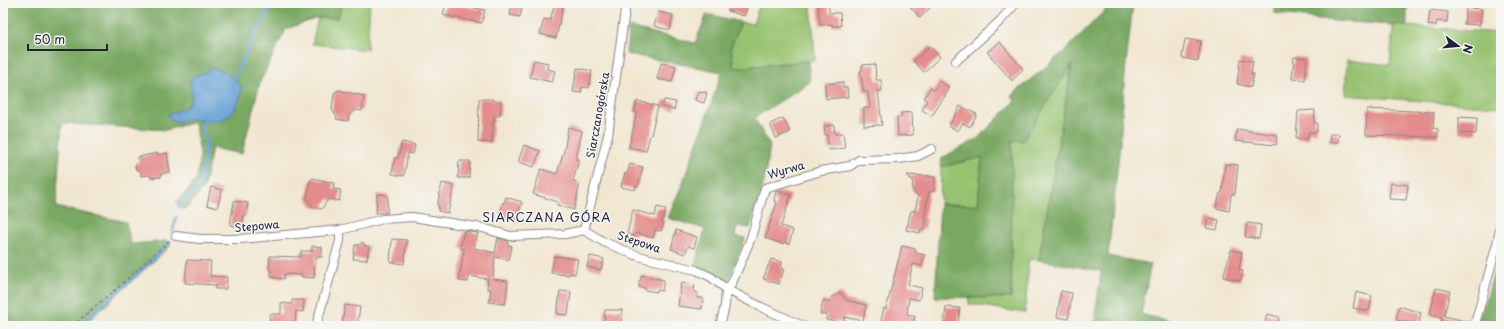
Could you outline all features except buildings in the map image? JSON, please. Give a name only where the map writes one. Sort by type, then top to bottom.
[{"type":"street","name":"Siarczanogórska","points":[[584,230],[608,135],[626,3]]},
{"type":"street","points":[[956,61],[1000,21],[1016,3]]},
{"type":"street","name":"Wyrwa","points":[[720,326],[725,306],[726,289],[732,283],[751,238],[765,188],[821,171],[850,166],[858,160],[898,159],[918,156],[932,149]]},
{"type":"street","points":[[1473,326],[1497,244],[1501,223],[1501,164]]},
{"type":"street","name":"Stepowa","points":[[176,236],[200,239],[240,239],[340,230],[383,220],[412,218],[483,228],[510,236],[565,234],[584,230],[604,242],[638,256],[696,270],[711,277],[726,289],[803,326]]},
{"type":"street","points":[[316,326],[340,241],[340,230]]},
{"type":"path","points":[[72,326],[176,236]]},
{"type":"green space","points":[[3,3],[342,3],[338,18],[318,18],[286,29],[260,82],[242,154],[212,148],[204,187],[187,208],[182,209],[176,203],[196,180],[200,155],[195,122],[166,130],[62,123],[56,207],[126,222],[131,244],[166,241],[171,245],[83,326],[3,326]]},
{"type":"green space","points":[[342,3],[370,3],[367,50],[312,44],[318,18],[338,18]]},
{"type":"green space","points":[[760,3],[811,3],[815,60],[734,68],[731,47],[741,22],[753,24]]},
{"type":"green space","points":[[1103,3],[1133,3],[1108,256],[1151,264],[1141,314],[1189,326],[1094,326],[1101,271],[1039,260],[1072,64],[1023,141],[1012,140],[1011,298],[935,297],[940,204],[978,205],[982,157],[941,167],[942,158],[977,139],[1015,101],[1011,96],[1066,50],[1107,8]]},
{"type":"green space","points":[[1273,3],[1407,3],[1407,26],[1334,21],[1274,13]]},
{"type":"green space","points":[[707,14],[741,22],[731,47],[734,68],[809,61],[810,82],[754,118],[770,146],[764,182],[750,228],[737,226],[735,236],[745,238],[727,284],[695,265],[705,229],[668,218],[683,182],[722,72],[626,54],[629,27],[695,43]]},
{"type":"green space","points":[[1393,25],[1501,33],[1499,107],[1345,95],[1347,60],[1390,65]]},
{"type":"green space","points":[[1072,63],[1039,260],[1029,259],[1025,313],[969,304],[969,298],[1011,297],[1012,140],[1023,141]]},
{"type":"green space","points":[[982,157],[978,205],[940,204],[941,167]]},
{"type":"green space","points":[[1501,248],[1501,326],[1476,326],[1485,303]]},
{"type":"water","points":[[215,68],[226,73],[241,86],[240,97],[235,109],[226,118],[220,120],[191,119],[175,122],[169,117],[168,114],[184,108],[190,103],[192,94],[191,78]]},
{"type":"waterway","points":[[232,82],[252,40],[274,3]]},
{"type":"waterway","points":[[179,207],[199,185],[204,164],[206,143],[202,129],[205,118]]},
{"type":"waterway","points":[[173,231],[176,217]]},
{"type":"waterway","points":[[78,326],[136,276],[170,242]]},
{"type":"district","name":"SIARCZANA GÓRA","points":[[547,218]]}]
